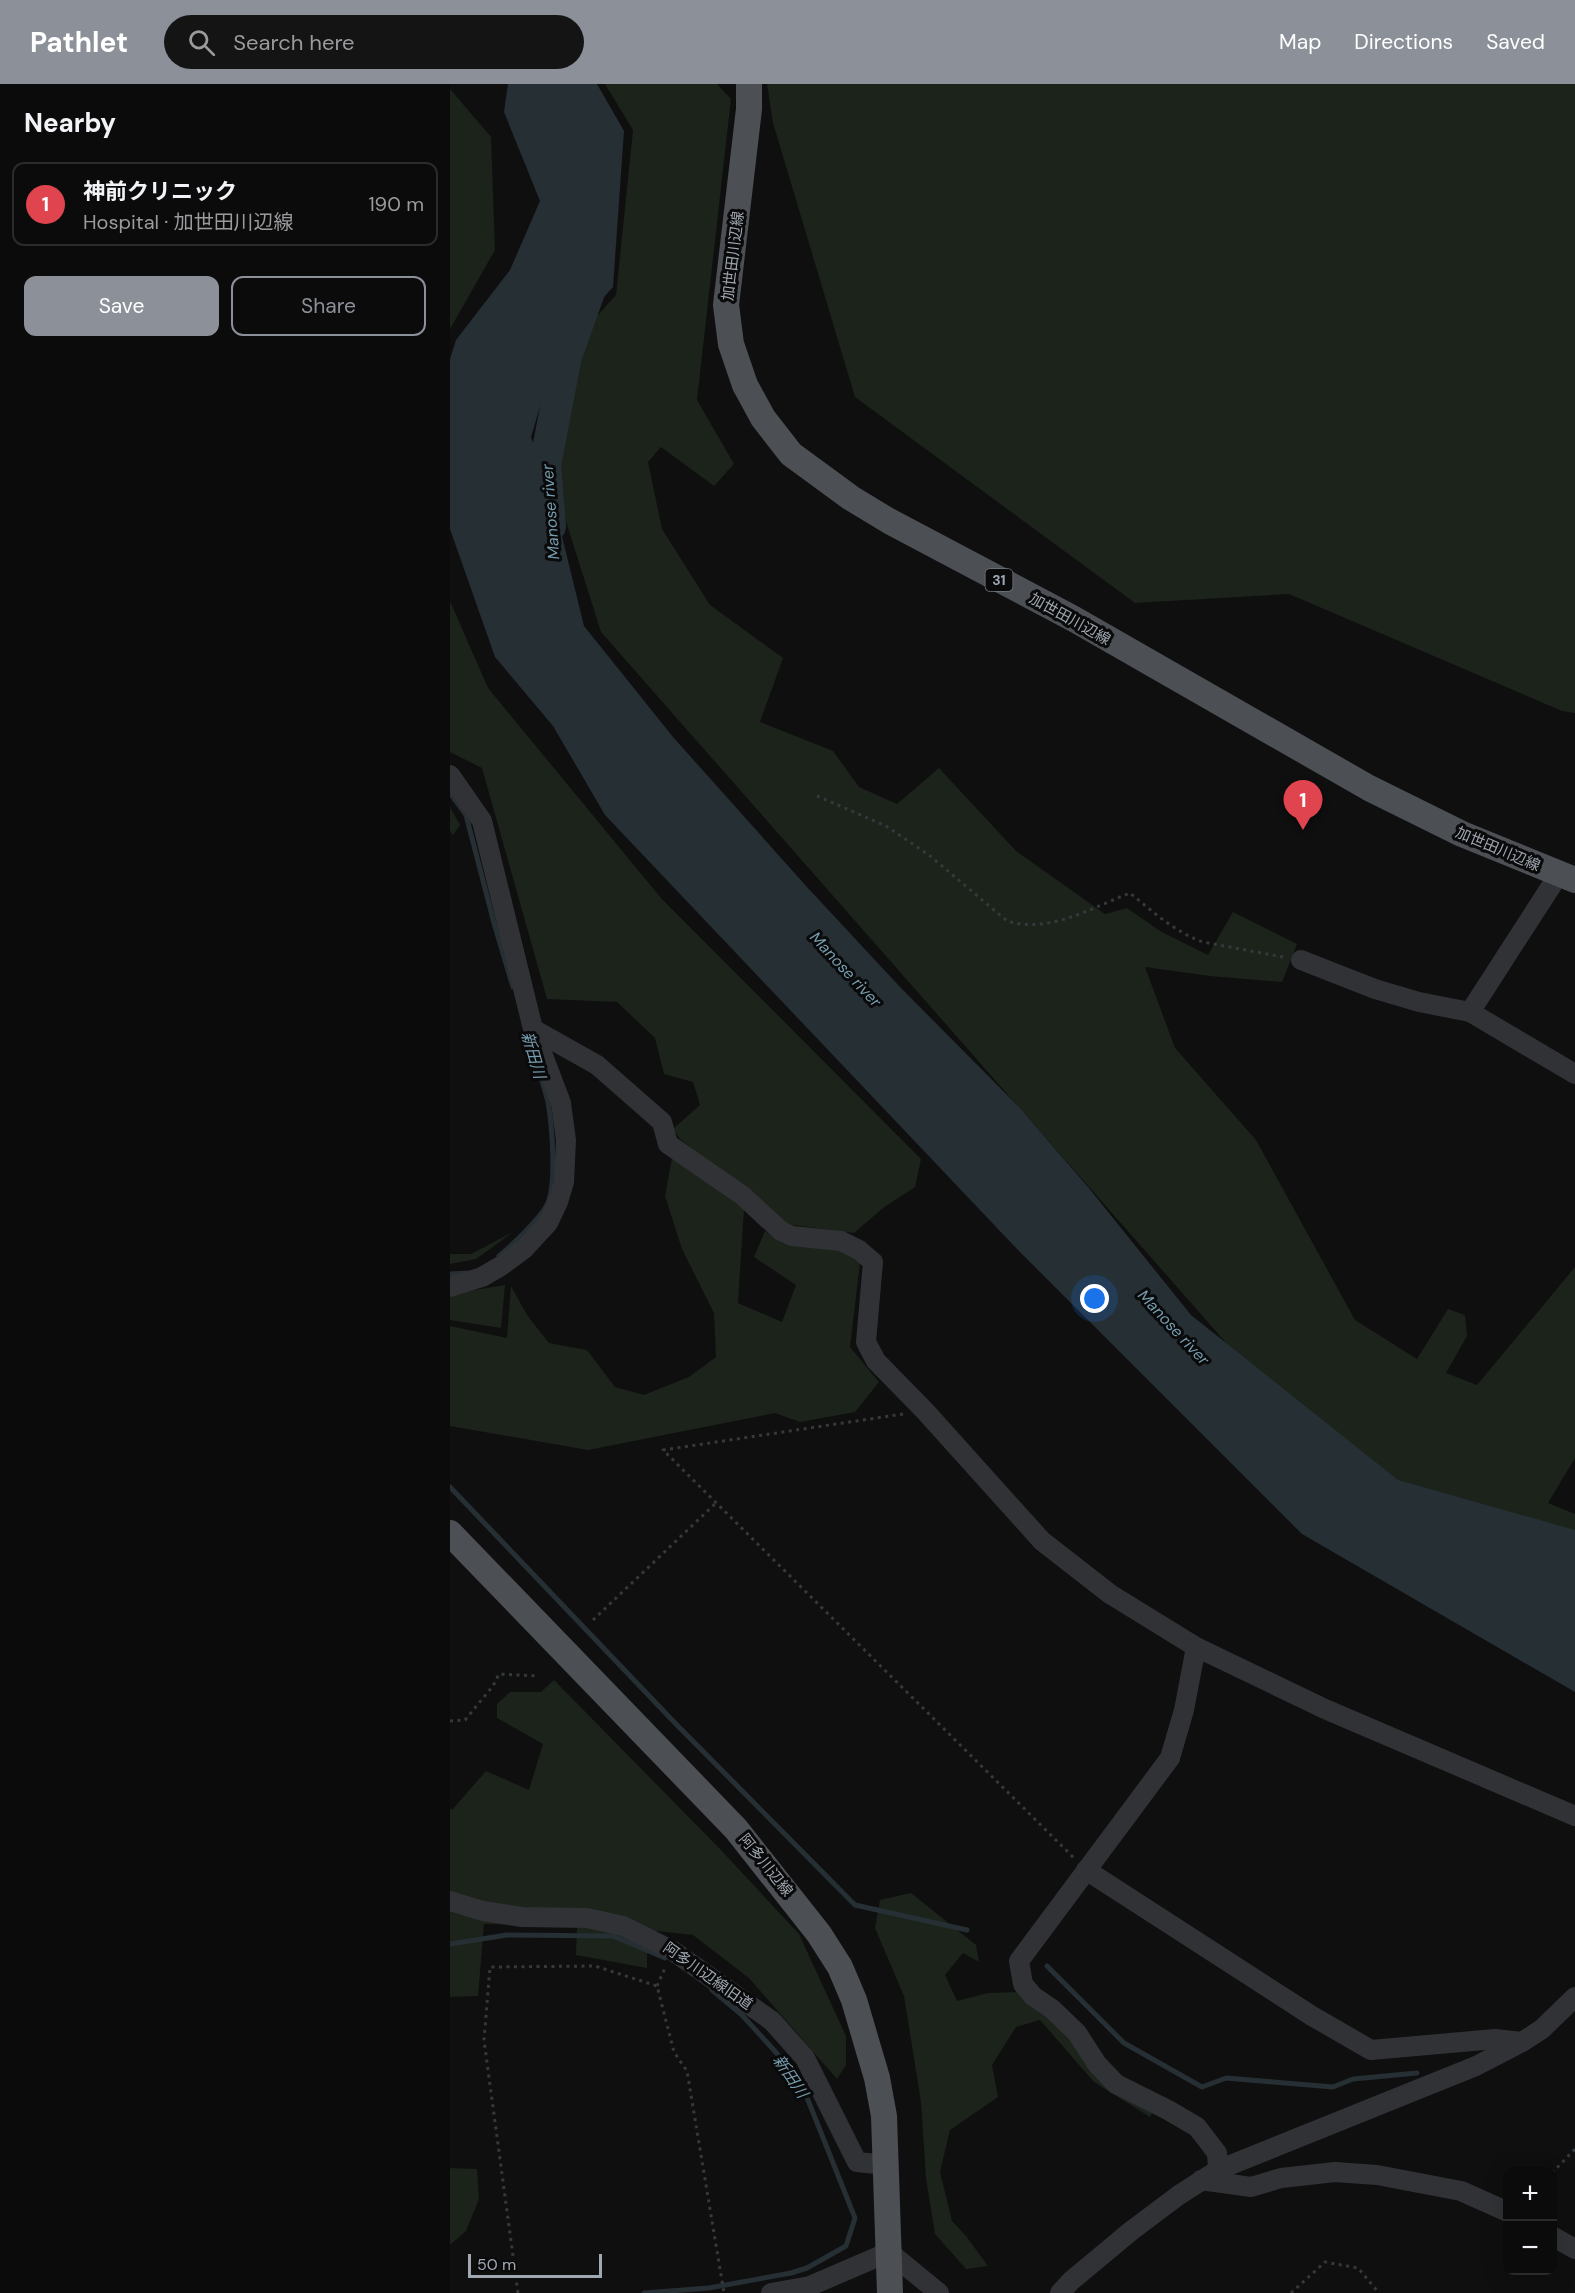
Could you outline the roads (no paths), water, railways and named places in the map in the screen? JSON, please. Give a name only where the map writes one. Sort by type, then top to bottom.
[{"type":"main road","name":"加世田川辺線","points":[[749,84],[748,121],[726,305],[731,344],[745,385],[763,418],[791,454],[850,498],[889,521],[1074,619],[1370,788],[1461,834],[1567,877]]},
{"type":"main road","name":"阿多川辺線","points":[[450,1533],[736,1829],[819,1934],[840,1967],[854,2000],[877,2078],[884,2116],[890,2293]]},
{"type":"street","points":[[450,775],[482,821],[533,1029],[561,1103],[566,1140],[564,1182],[548,1223],[524,1249],[501,1266],[482,1277],[450,1287]]},
{"type":"street","points":[[1470,1012],[1548,893],[1567,877]]},
{"type":"street","points":[[1300,960],[1375,989],[1419,1002],[1470,1012],[1575,1074]]},
{"type":"street","points":[[533,1029],[597,1065],[662,1122],[668,1144],[743,1196],[781,1231],[792,1236],[841,1241],[860,1250],[873,1262],[866,1342],[876,1361],[925,1411],[1042,1541],[1110,1594],[1196,1647],[1325,1709],[1575,1816]]},
{"type":"street","points":[[1196,1647],[1184,1710],[1170,1758],[1019,1961],[1023,1984],[1033,1996],[1052,2009],[1077,2033],[1098,2064],[1116,2084],[1197,2127],[1217,2153],[1218,2170]]},
{"type":"street","points":[[1086,1870],[1312,2016],[1371,2050],[1495,2039],[1522,2042]]},
{"type":"street","name":"阿多川辺線旧道","points":[[450,1901],[483,1911],[522,1917],[587,1918],[623,1926],[674,1951],[772,2021],[805,2058],[857,2162],[887,2165]]},
{"type":"street","points":[[1060,2293],[1071,2281],[1131,2231],[1218,2170],[1476,2066],[1542,2029],[1575,1996]]},
{"type":"street","points":[[1201,2180],[1251,2187],[1281,2178],[1335,2172],[1377,2175],[1461,2191],[1503,2210]]},
{"type":"street","points":[[1557,2239],[1575,2249]]},
{"type":"street","points":[[771,2293],[810,2286],[889,2252],[939,2293]]},
{"type":"water","points":[[508,84],[597,84],[624,131],[613,287],[557,349],[531,437],[558,520],[584,626],[673,737],[807,887],[900,987],[1019,1107],[1088,1187],[1191,1315],[1398,1480],[1575,1530],[1575,1692],[1302,1534],[1017,1249],[605,815],[553,726],[495,657],[450,529],[450,359],[456,340],[510,270],[540,201],[504,112]]},
{"type":"waterway","name":"Manose river","points":[[550,526],[545,465],[566,356],[590,289]]},
{"type":"waterway","name":"新田川","points":[[450,793],[466,815],[513,987]]},
{"type":"waterway","name":"新田川","points":[[499,1256],[538,1218],[550,1196],[553,1170],[551,1125],[548,1102],[536,1062]]},
{"type":"waterway","name":"新田川","points":[[450,1274],[467,1273]]},
{"type":"waterway","points":[[450,1487],[675,1723],[855,1905],[967,1930]]},
{"type":"waterway","name":"新田川","points":[[450,1944],[507,1935],[613,1936],[665,1958]]},
{"type":"waterway","points":[[1047,1966],[1124,2043],[1202,2087],[1226,2078],[1333,2087],[1353,2079],[1417,2073]]},
{"type":"waterway","name":"新田川","points":[[644,2293],[709,2288],[807,2268],[846,2246],[855,2218],[804,2090],[781,2058],[742,2015],[712,1990]]},
{"type":"place","name":"神前クリニック","points":[[1303,830]]}]
